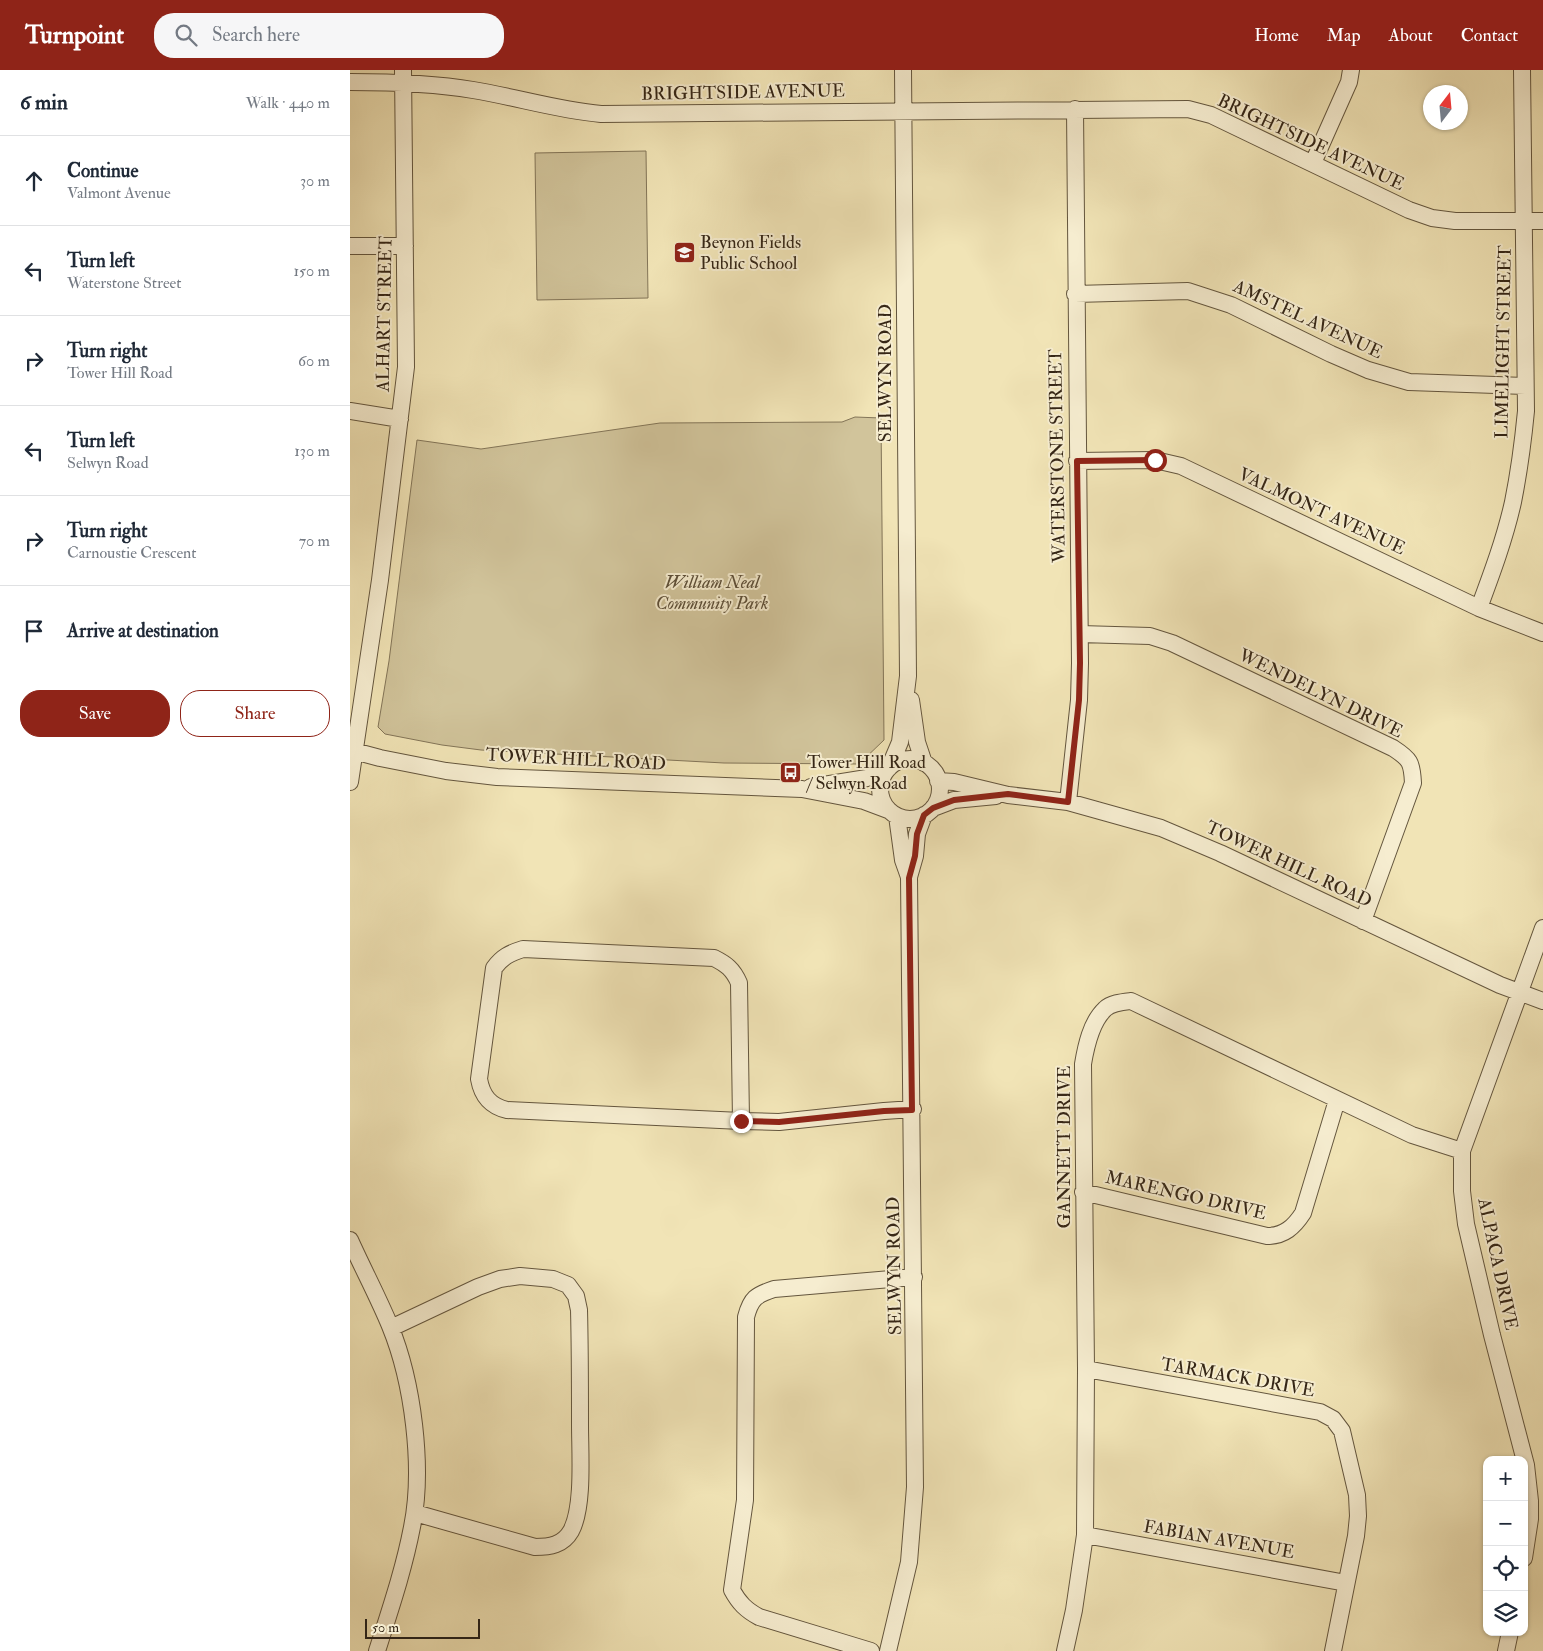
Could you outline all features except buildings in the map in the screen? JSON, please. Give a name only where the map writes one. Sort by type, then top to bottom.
[{"type":"street","name":"SELWYN ROAD","points":[[903,70],[908,676],[917,742],[924,764]]},
{"type":"street","points":[[1313,163],[1348,82],[1351,70]]},
{"type":"street","name":"LIMELIGHT STREET","points":[[1479,608],[1502,544],[1513,503],[1526,412],[1522,70]]},
{"type":"street","name":"BRIGHTSIDE AVENUE","points":[[350,82],[403,76],[574,112],[601,114],[1188,109],[1211,115],[1409,210],[1432,218],[1455,221],[1543,221]]},
{"type":"street","name":"ALHART STREET","points":[[350,782],[352,750],[379,588],[406,367],[403,76]]},
{"type":"street","name":"WATERSTONE STREET","points":[[1068,802],[1079,700],[1080,634],[1075,294],[1075,109]]},
{"type":"street","points":[[350,246],[405,246]]},
{"type":"street","name":"AMSTEL AVENUE","points":[[1075,294],[1188,291],[1231,305],[1368,370],[1409,382],[1525,386]]},
{"type":"street","points":[[350,411],[400,419]]},
{"type":"street","name":"VALMONT AVENUE","points":[[1077,461],[1155,460],[1181,466],[1479,608],[1543,633]]},
{"type":"street","name":"WENDELYN DRIVE","points":[[1080,634],[1150,636],[1172,643],[1393,748],[1407,758],[1412,769],[1413,783],[1363,921]]},
{"type":"street","name":"SELWYN ROAD","points":[[887,769],[900,742],[908,676]]},
{"type":"street","name":"TOWER HILL ROAD","points":[[352,750],[380,758],[446,771],[497,777],[802,789],[864,801],[892,813]]},
{"type":"street","points":[[906,760],[916,760],[924,764],[930,768],[938,781],[937,800],[928,811],[910,819],[892,813],[880,795],[880,787],[887,769],[897,762],[906,760]]},
{"type":"street","name":"TOWER HILL ROAD","points":[[802,789],[867,778],[887,769]]},
{"type":"street","name":"TOWER HILL ROAD","points":[[938,781],[954,782],[1008,794],[1068,802],[1115,814],[1170,832],[1220,853],[1519,993],[1543,1001]]},
{"type":"street","name":"TOWER HILL ROAD","points":[[928,811],[954,800],[1008,794]]},
{"type":"street","name":"SELWYN ROAD","points":[[888,1651],[909,1562],[913,1528],[916,1446],[909,878],[915,856],[917,834],[928,811]]},
{"type":"street","name":"SELWYN ROAD","points":[[892,813],[909,878]]},
{"type":"street","name":"ALPACA DRIVE","points":[[1526,1546],[1530,1519],[1526,1465],[1492,1335],[1466,1224],[1462,1191],[1462,1151],[1543,928]]},
{"type":"street","points":[[741,1121],[739,983],[728,965],[714,958],[523,949],[510,953],[500,960],[494,968],[479,1079],[484,1094],[489,1102],[497,1108],[506,1110],[741,1121],[779,1122],[884,1111],[912,1110]]},
{"type":"street","name":"GANNETT DRIVE","points":[[1066,1651],[1085,1535],[1086,1368],[1083,1064],[1090,1035],[1105,1008],[1131,1001],[1140,1004],[1412,1135],[1462,1151]]},
{"type":"street","name":"MARENGO DRIVE","points":[[1083,1192],[1267,1236],[1276,1236],[1296,1224],[1302,1213],[1337,1100]]},
{"type":"street","points":[[350,1240],[391,1328],[412,1405],[416,1461],[415,1513],[404,1563],[377,1651]]},
{"type":"street","points":[[391,1328],[478,1287],[500,1279],[520,1276],[553,1279],[568,1285],[576,1296],[579,1310],[580,1484],[576,1517],[571,1530],[563,1541],[550,1547],[535,1547],[415,1513]]},
{"type":"street","points":[[871,1651],[759,1617],[748,1611],[738,1601],[732,1590],[745,1500],[746,1317],[753,1300],[759,1294],[774,1289],[884,1278],[914,1277]]},
{"type":"street","name":"TARMACK DRIVE","points":[[1086,1368],[1320,1412],[1333,1419],[1342,1432],[1357,1495],[1358,1516],[1356,1536],[1333,1651]]},
{"type":"street","name":"FABIAN AVENUE","points":[[1085,1535],[1346,1583]]},
{"type":"street","points":[[1506,1651],[1509,1636]]},
{"type":"green space","points":[[646,151],[648,298],[537,300],[535,153]]},
{"type":"green space","name":"William Neal Community Park","points":[[855,417],[881,418],[884,740],[859,764],[724,763],[481,750],[385,734],[378,727],[389,661],[417,440],[481,449],[660,423],[842,422]]},
{"type":"place","name":"Beynon Fields Public School","points":[[684,252]]},
{"type":"place","name":"Tower Hill Road / Selwyn Road","points":[[791,772]]},
{"type":"route","points":[[741,1121],[779,1122],[884,1111],[912,1110],[909,878],[915,856],[917,834],[924,815],[933,808],[954,800],[1008,794],[1068,802],[1079,700],[1080,663],[1077,461],[1155,460]]}]
